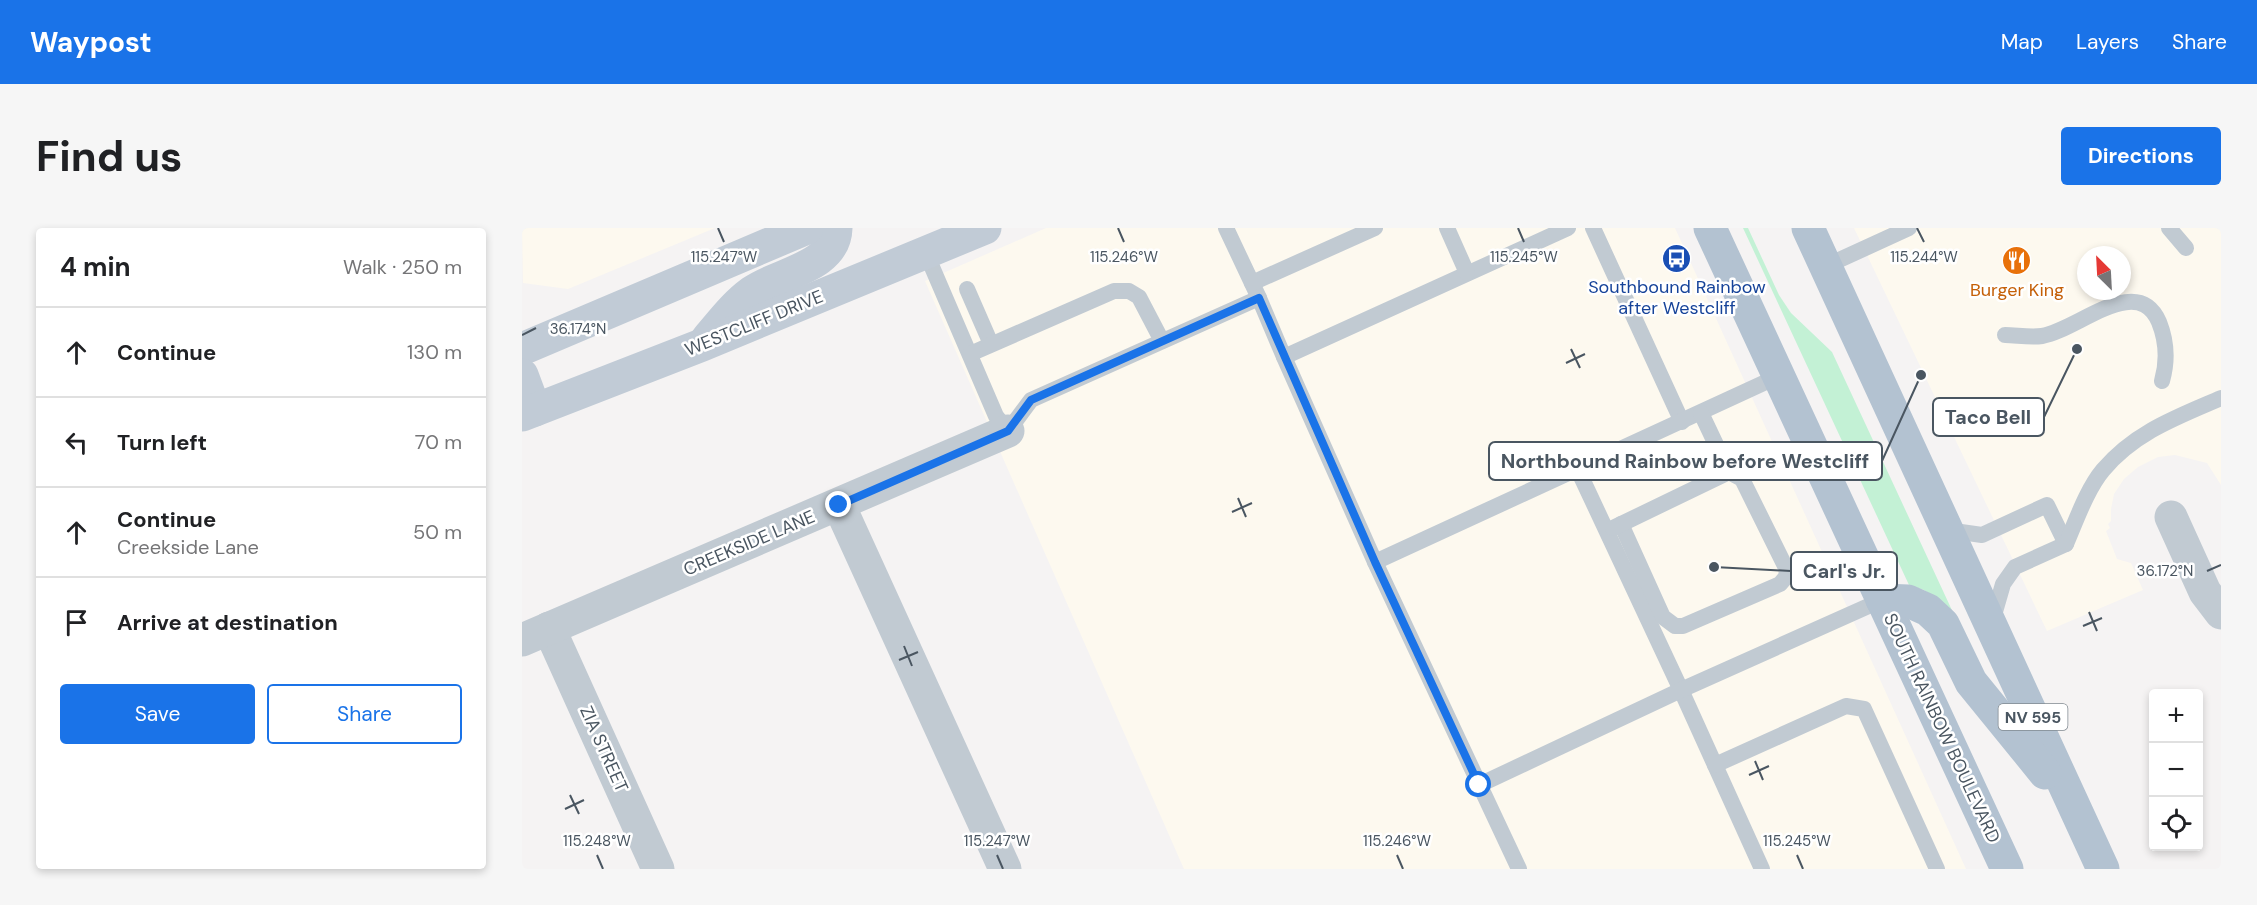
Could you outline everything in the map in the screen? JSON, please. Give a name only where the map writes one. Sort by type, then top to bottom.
[{"type":"main road","points":[[522,349],[807,228]]},
{"type":"main road","points":[[702,345],[737,304],[754,290],[805,267],[822,256],[834,242],[836,228]]},
{"type":"main road","name":"WESTCLIFF DRIVE","points":[[529,412],[702,345],[985,228]]},
{"type":"main road","name":"SOUTH RAINBOW BOULEVARD","points":[[1710,228],[2007,869]]},
{"type":"main road","name":"NV 595","points":[[1808,228],[2103,869]]},
{"type":"main road","points":[[522,375],[529,412]]},
{"type":"main road","points":[[1882,600],[1908,601],[1928,609],[1943,624],[1971,682],[2074,808]]},
{"type":"street","name":"CREEKSIDE LANE","points":[[536,634],[1008,431]]},
{"type":"street","points":[[839,505],[1005,869]]},
{"type":"street","points":[[2171,517],[2205,591],[2221,613]]},
{"type":"street","name":"ZIA STREET","points":[[536,634],[658,869]]},
{"type":"lane","points":[[1226,228],[1375,562],[1519,869]]},
{"type":"lane","points":[[1252,283],[1375,228]]},
{"type":"lane","points":[[1447,228],[1467,273]]},
{"type":"lane","points":[[1284,357],[1568,228]]},
{"type":"lane","points":[[1593,228],[1682,422]]},
{"type":"lane","points":[[1826,266],[1910,228]]},
{"type":"lane","points":[[2169,228],[2186,248],[2188,228]]},
{"type":"lane","points":[[926,253],[996,416],[1008,431],[1031,400],[1259,298]]},
{"type":"lane","points":[[967,289],[991,345]]},
{"type":"lane","points":[[970,354],[1114,291],[1129,291],[1139,297],[1162,342]]},
{"type":"lane","points":[[2005,335],[2041,336],[2118,303],[2133,300],[2144,303],[2159,323],[2165,344],[2167,361],[2162,381]]},
{"type":"lane","points":[[1375,562],[1779,376]]},
{"type":"lane","points":[[1991,626],[2003,584],[2015,567],[2066,544],[2083,506],[2103,471],[2138,437],[2221,398]]},
{"type":"lane","points":[[1648,602],[1667,622],[1675,626],[1683,626],[1780,584],[1786,577],[1787,570],[1742,479],[1729,472],[1701,413]]},
{"type":"lane","points":[[1578,470],[1614,527],[1648,602],[1681,690],[1762,869]]},
{"type":"lane","points":[[1614,527],[1729,472]]},
{"type":"lane","points":[[1947,530],[1982,535],[2047,506],[2066,544]]},
{"type":"lane","points":[[1479,785],[1681,690],[1882,600]]},
{"type":"lane","points":[[1715,765],[1846,706],[1864,709],[1937,869]]},
{"type":"shaded area","points":[[522,228],[715,228],[568,289],[523,283]]},
{"type":"shaded area","points":[[1046,228],[1675,228],[1966,869],[1184,869],[925,281]]},
{"type":"shaded area","points":[[1854,228],[2221,228],[2221,485],[2207,463],[2175,455],[2158,457],[2138,467],[2124,479],[2114,494],[2111,521],[2108,524],[2110,528],[2106,531],[2117,559],[2131,563],[2143,590],[2047,631]]},
{"type":"green space","points":[[1743,228],[1748,228],[1779,295],[1791,313],[1832,352],[1983,677],[1937,599],[1924,590],[1909,585]]},
{"type":"place","name":"Southbound Rainbow after Westcliff","points":[[1677,258]]},
{"type":"place","name":"Burger King","points":[[2017,261]]},
{"type":"place","name":"Taco Bell","points":[[2077,349]]},
{"type":"place","name":"Northbound Rainbow before Westcliff","points":[[1921,375]]},
{"type":"place","name":"Carl's Jr.","points":[[1714,567]]},
{"type":"route","points":[[839,505],[1008,431],[1031,400],[1259,298],[1375,562],[1479,785]]}]
